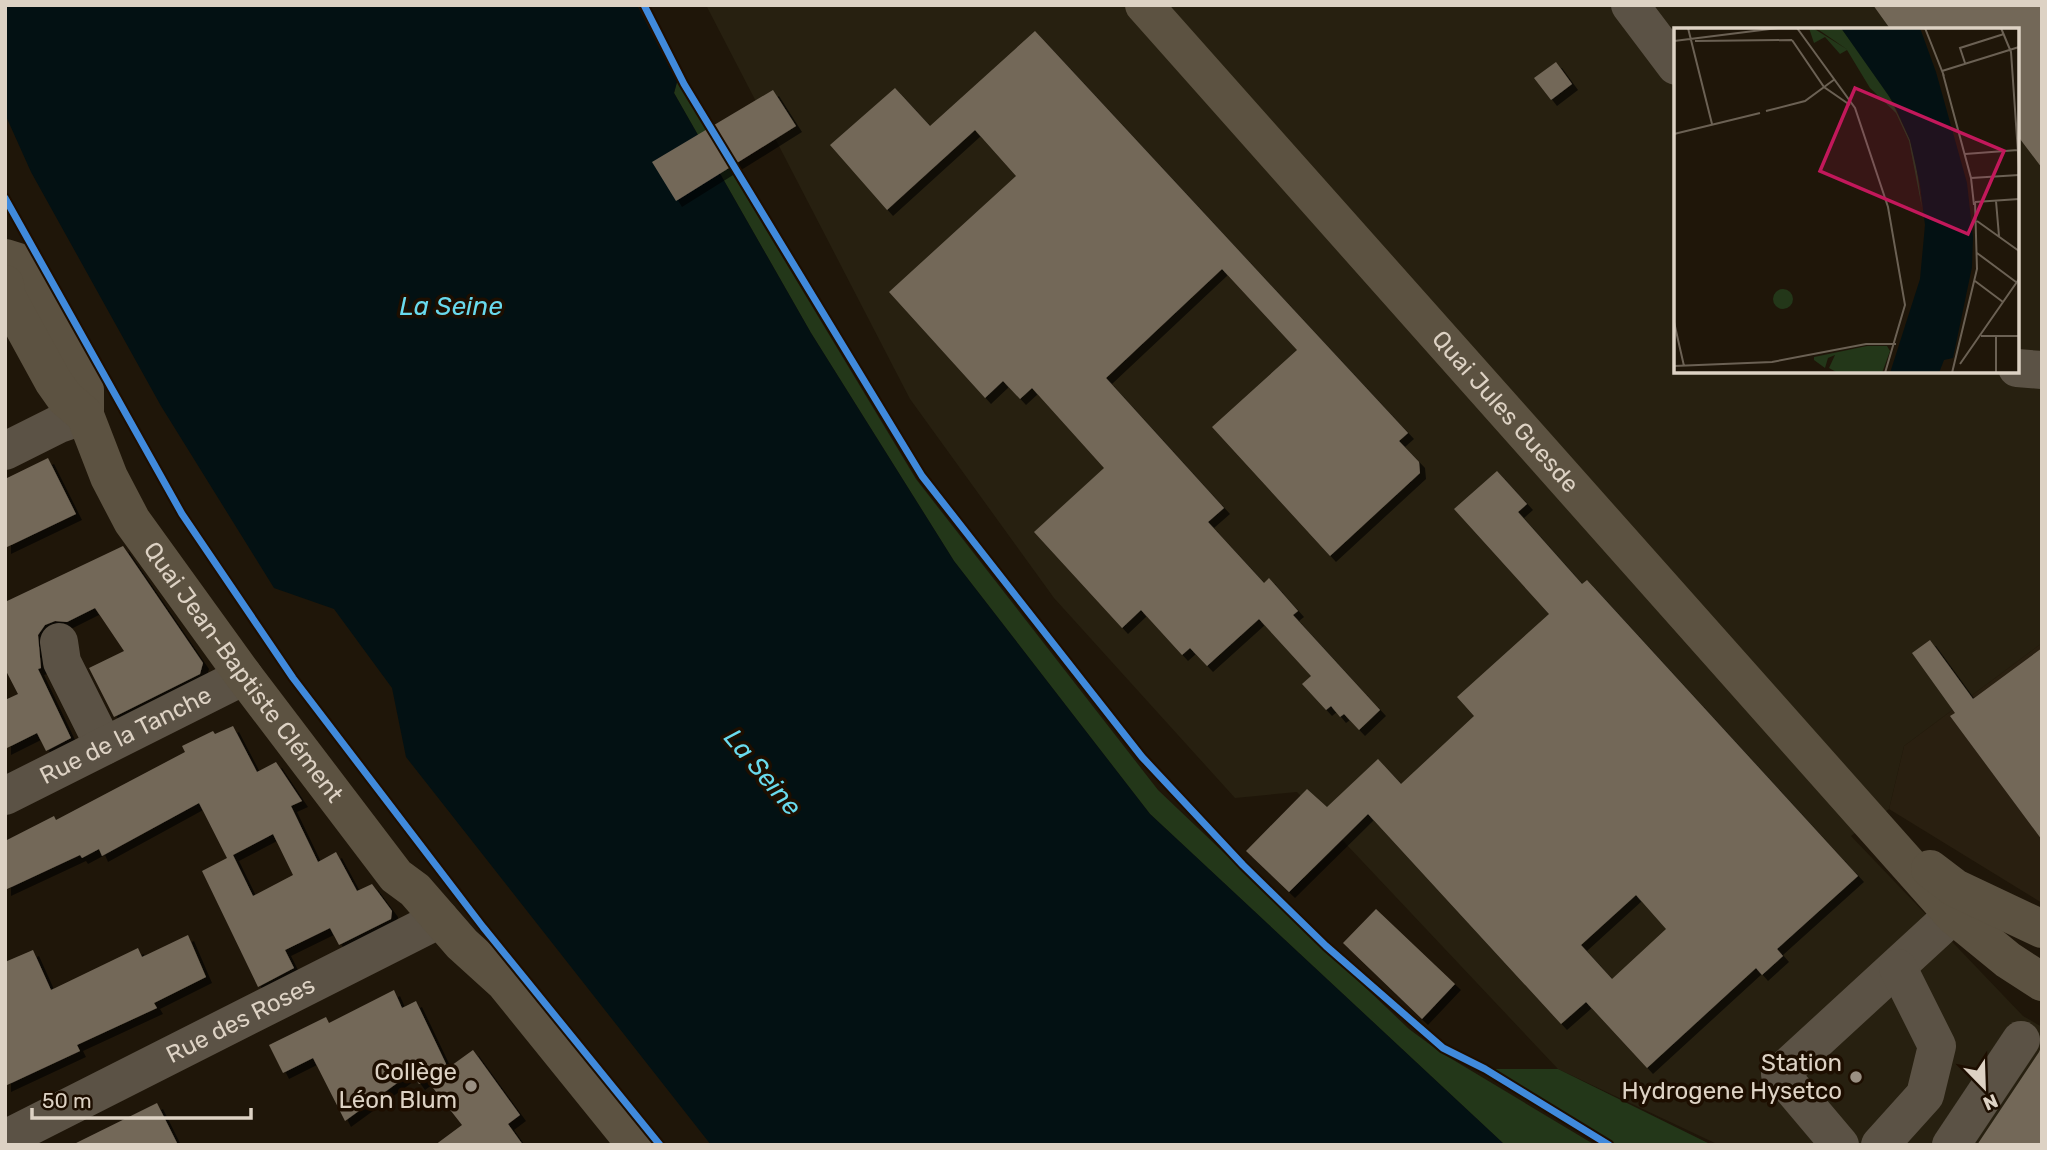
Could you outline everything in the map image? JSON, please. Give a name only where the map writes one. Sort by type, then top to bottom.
[{"type":"main road","name":"Quai Jules Guesde","points":[[1144,5],[1953,915],[2008,960],[2042,982]]},
{"type":"main road","name":"Quai Jean-Baptiste Clément","points":[[5,258],[21,263],[80,366],[91,427],[109,477],[132,521],[244,676],[396,876],[415,890],[451,931],[505,983],[636,1145]]},
{"type":"main road","name":"Quai Jean-Baptiste Clément","points":[[5,284],[6,295],[53,381],[65,398],[120,458],[144,500],[255,662],[410,867],[415,890]]},
{"type":"main road","name":"Quai Jules Guesde","points":[[1868,820],[1955,888],[2042,929]]},
{"type":"main road","name":"Quai Jean-Baptiste Clément","points":[[451,931],[493,997],[614,1145]]},
{"type":"street","points":[[1630,5],[1674,63]]},
{"type":"street","points":[[2019,368],[2042,370]]},
{"type":"street","points":[[5,451],[58,424],[91,427]]},
{"type":"street","points":[[59,642],[62,662],[104,746]]},
{"type":"street","name":"Rue de la Tanche","points":[[5,796],[244,676]]},
{"type":"street","points":[[1840,1145],[1780,1074],[1953,915]]},
{"type":"street","name":"Rue des Roses","points":[[5,1139],[451,931]]},
{"type":"street","points":[[1880,1145],[1926,1095],[1937,1046],[1898,968]]},
{"type":"street","points":[[1951,1145],[2021,1041]]},
{"type":"shaded area","points":[[706,5],[2042,5],[2042,643],[1904,746],[1889,809],[1851,836],[2023,1016],[2042,1027],[2042,1145],[1719,1145],[1558,1069],[1297,792],[1235,798],[1054,598],[910,399]]},
{"type":"shaded area","points":[[2042,643],[2042,903],[1889,809],[1904,746]]},
{"type":"green space","points":[[677,82],[916,479],[1158,790],[1409,1029],[1440,1052],[1595,1145],[1505,1145],[1150,814],[954,561],[811,333],[674,93]]},
{"type":"green space","points":[[1485,1069],[1558,1069],[1712,1145],[1609,1145]]},
{"type":"water","name":"La Seine","points":[[5,5],[637,5],[677,82],[674,93],[811,333],[954,561],[1150,814],[1505,1145],[711,1145],[406,757],[392,688],[334,609],[274,588],[161,406],[31,172],[5,114]]},
{"type":"building","points":[[1873,5],[2042,5],[2042,168],[2019,138],[2019,28],[1890,28]]},
{"type":"building","points":[[1035,31],[1408,433],[1399,441],[1419,462],[1420,473],[1330,556],[1212,427],[1297,350],[1222,269],[1106,378],[1224,508],[1208,522],[1264,583],[1269,578],[1298,611],[1293,615],[1380,710],[1359,730],[1344,714],[1340,717],[1331,706],[1326,710],[1302,684],[1311,676],[1259,619],[1207,666],[1190,648],[1182,655],[1141,610],[1122,628],[1034,532],[1104,468],[1032,388],[1020,399],[1003,381],[985,398],[889,292],[1016,176],[975,130],[887,210],[830,145],[895,88],[930,126]]},
{"type":"building","points":[[1556,62],[1572,84],[1551,100],[1534,78]]},
{"type":"building","points":[[773,90],[796,126],[676,201],[652,162]]},
{"type":"building","points":[[48,458],[76,514],[5,548],[5,479]]},
{"type":"building","points":[[1497,471],[1527,504],[1518,512],[1582,584],[1587,580],[1858,876],[1777,949],[1783,956],[1762,975],[1756,968],[1647,1068],[1586,1002],[1561,1024],[1368,814],[1289,892],[1246,851],[1307,789],[1327,807],[1378,759],[1401,784],[1474,716],[1457,697],[1549,614],[1454,509]],"holes":[[[1636,895],[1666,929],[1612,979],[1581,945]]]},
{"type":"building","points":[[123,546],[203,663],[200,674],[114,717],[89,668],[124,651],[95,608],[67,622],[55,621],[45,625],[38,635],[41,668],[38,669],[71,738],[46,751],[37,733],[5,749],[5,700],[18,694],[5,669],[5,602]]},
{"type":"building","points":[[1930,640],[1973,699],[2042,648],[2042,840],[1950,716],[1955,713],[1912,653]]},
{"type":"building","points":[[233,726],[257,772],[276,762],[302,801],[291,806],[318,862],[336,852],[357,891],[372,884],[392,911],[391,919],[339,945],[330,928],[285,950],[294,968],[258,987],[202,871],[227,858],[199,803],[102,856],[99,849],[82,858],[80,855],[5,890],[5,841],[54,816],[56,820],[185,752],[182,746],[213,731],[215,734]],"holes":[[[273,834],[293,875],[253,896],[233,855]]]},
{"type":"building","points":[[1376,909],[1455,984],[1422,1019],[1343,943]]},
{"type":"building","points":[[188,935],[206,977],[154,1003],[157,1008],[77,1045],[80,1051],[5,1086],[5,962],[33,950],[51,990],[138,948],[142,957]]},
{"type":"building","points":[[394,990],[402,1008],[416,1001],[448,1068],[473,1050],[520,1115],[508,1124],[523,1145],[435,1145],[462,1125],[426,1079],[419,1084],[411,1073],[345,1121],[313,1058],[283,1073],[269,1045],[326,1017],[329,1023]]},
{"type":"building","points":[[2042,1045],[2042,1145],[1977,1145],[2039,1052]]},
{"type":"building","points":[[157,1103],[178,1145],[72,1145]]},
{"type":"cycle path","points":[[644,5],[684,84],[922,476],[1142,757],[1243,865],[1326,946],[1443,1048],[1485,1069],[1609,1145]]},
{"type":"cycle path","points":[[5,198],[182,514],[293,678],[483,927],[660,1145]]},
{"type":"place","name":"Station Hydrogene Hysetco","points":[[1856,1077]]},
{"type":"place","name":"Collège Léon Blum","points":[[471,1086]]}]
